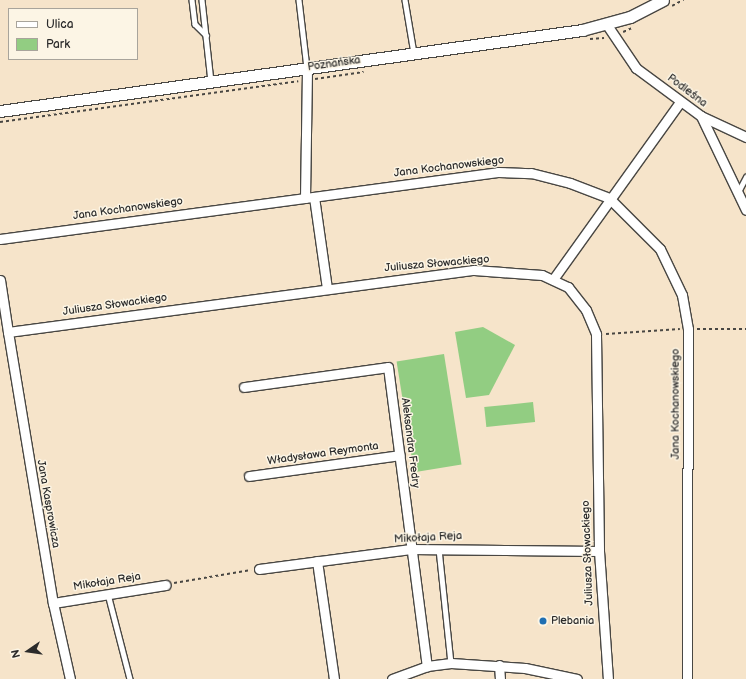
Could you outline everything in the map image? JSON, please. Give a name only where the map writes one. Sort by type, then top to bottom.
[{"type":"street","name":"Poznańska","points":[[0,111],[607,25],[663,0]]},
{"type":"street","name":"Podleśna","points":[[607,25],[636,68],[680,102],[701,116],[746,210]]},
{"type":"street","points":[[305,198],[307,68]]},
{"type":"street","points":[[554,278],[609,198],[680,102]]},
{"type":"street","points":[[701,116],[746,137]]},
{"type":"street","name":"Jana Kochanowskiego","points":[[0,239],[314,196],[517,171],[570,183],[609,198],[660,249],[682,295],[688,329],[687,679]]},
{"type":"street","points":[[314,196],[327,288]]},
{"type":"street","name":"Juliusza Słowackiego","points":[[8,332],[327,288],[474,270],[526,272],[554,278],[578,298],[596,334],[599,551],[608,679]]},
{"type":"street","points":[[0,280],[8,332]]},
{"type":"street","name":"Jana Kasprowicza","points":[[8,332],[52,603],[70,679]]},
{"type":"street","name":"Aleksandra Fredry","points":[[244,387],[388,367],[427,666]]},
{"type":"street","name":"Władysława Reymonta","points":[[249,476],[400,455]]},
{"type":"street","name":"Mikołaja Reja","points":[[259,568],[411,549],[439,548],[599,551]]},
{"type":"street","points":[[317,561],[334,679]]},
{"type":"street","name":"Mikołaja Reja","points":[[52,603],[166,585]]},
{"type":"street","points":[[392,679],[427,666],[451,663],[499,665],[577,679]]},
{"type":"street","points":[[499,665],[500,679]]},
{"type":"lane","points":[[192,0],[195,24],[206,35]]},
{"type":"lane","points":[[202,0],[211,82]]},
{"type":"lane","points":[[299,0],[307,68]]},
{"type":"lane","points":[[405,0],[414,53]]},
{"type":"lane","points":[[738,192],[746,177]]},
{"type":"lane","points":[[439,548],[451,663]]},
{"type":"lane","points":[[108,594],[130,679]]},
{"type":"path","points":[[0,122],[300,81]]},
{"type":"path","points":[[596,334],[688,329],[746,329]]},
{"type":"path","points":[[166,585],[259,568]]},
{"type":"green space","points":[[483,327],[515,345],[489,395],[466,398],[455,332]]},
{"type":"green space","points":[[444,354],[462,465],[414,472],[397,362]]},
{"type":"green space","points":[[533,402],[535,422],[486,427],[484,407]]},
{"type":"place","name":"Plebania","points":[[543,621]]}]
